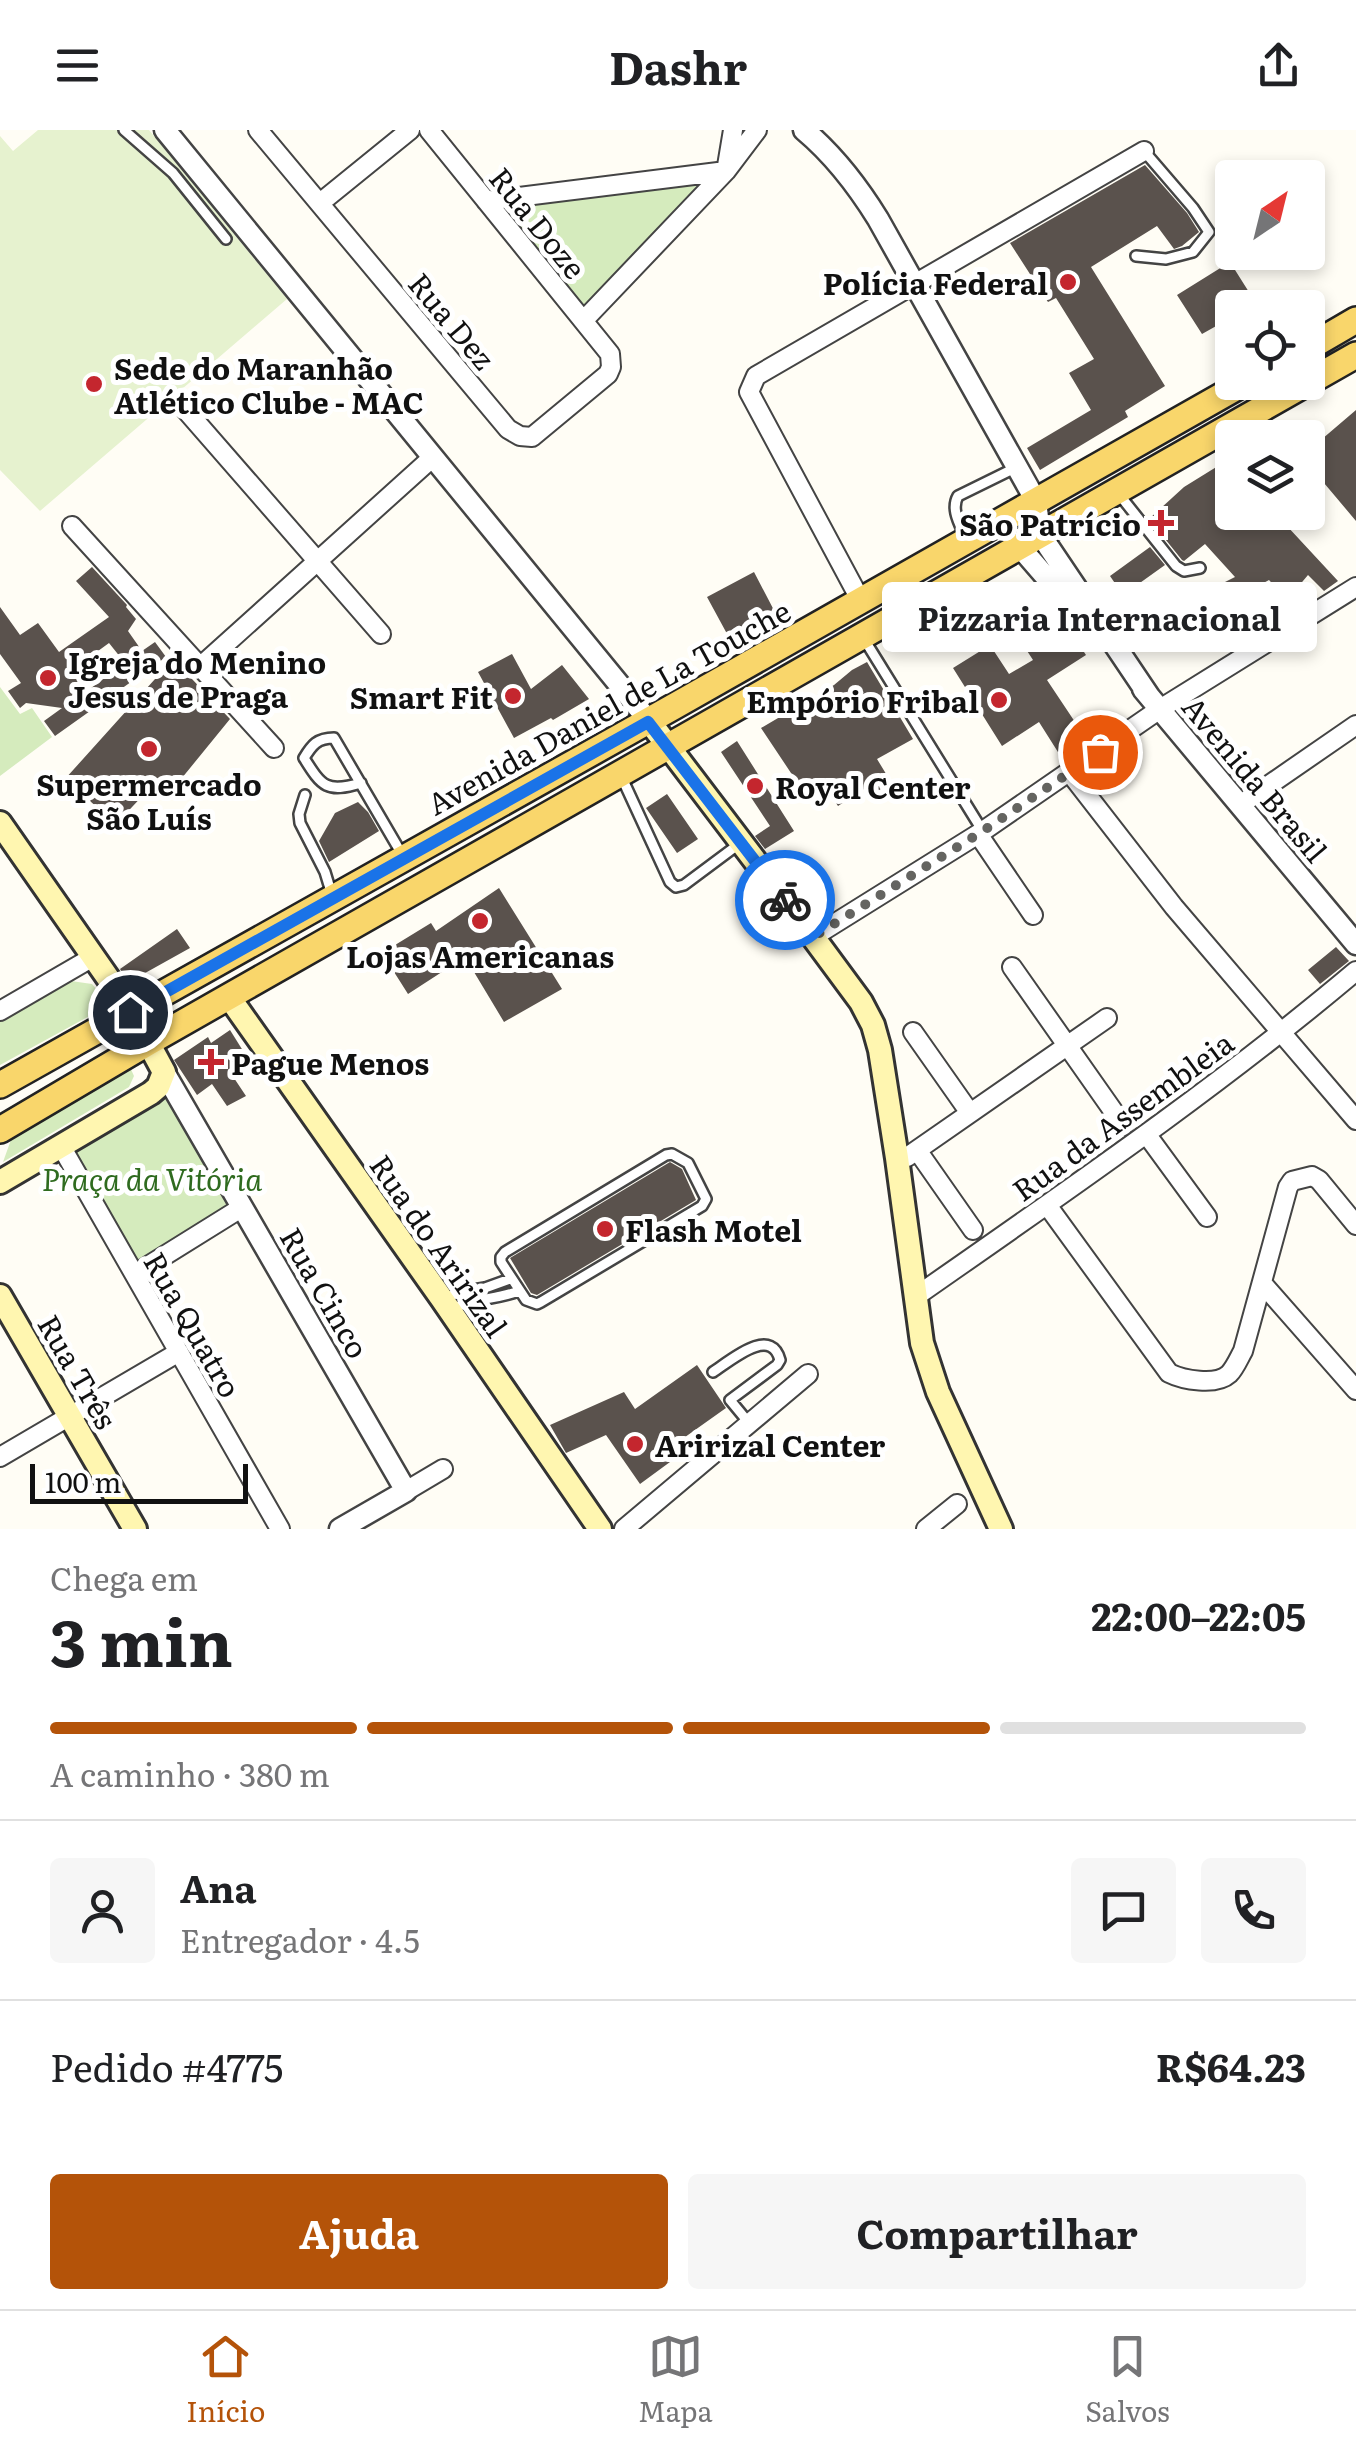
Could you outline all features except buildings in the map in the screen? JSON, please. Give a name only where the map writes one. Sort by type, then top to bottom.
[{"type":"main road","points":[[1325,338],[1356,320]]},
{"type":"main road","points":[[0,1153],[4,1128],[149,1042],[1356,355]]},
{"type":"main road","name":"Avenida Daniel de La Touche","points":[[0,1085],[1215,400]]},
{"type":"main road","points":[[1008,518],[1030,540]]},
{"type":"main road","points":[[648,722],[813,937],[873,1025],[907,1154],[915,1297],[928,1368],[1001,1529]]},
{"type":"main road","points":[[0,823],[8,853],[93,957],[164,1072],[151,1093],[0,1182]]},
{"type":"main road","name":"Rua do Aririzal","points":[[229,997],[600,1529]]},
{"type":"main road","points":[[104,1026],[132,1030],[149,1042]]},
{"type":"main road","name":"Rua Três","points":[[0,1296],[136,1529]]},
{"type":"street","points":[[165,130],[648,722]]},
{"type":"street","name":"Rua Dez","points":[[258,130],[513,433],[525,438],[537,434],[608,374],[611,361],[607,348]]},
{"type":"street","points":[[320,204],[410,130]]},
{"type":"street","name":"Rua Doze","points":[[429,130],[607,348]]},
{"type":"street","points":[[726,171],[734,130]]},
{"type":"street","points":[[584,320],[726,171],[757,130]]},
{"type":"street","points":[[804,130],[830,153],[859,188],[1036,501],[1030,540]]},
{"type":"street","points":[[861,601],[749,392],[756,376],[1144,150]]},
{"type":"street","points":[[486,201],[726,171]]},
{"type":"street","points":[[184,408],[381,634]]},
{"type":"street","points":[[200,667],[433,458]]},
{"type":"street","points":[[72,526],[274,748]]},
{"type":"street","name":"Avenida Brasil","points":[[1030,540],[1155,703],[1356,944]]},
{"type":"street","points":[[813,937],[1070,773],[1155,703],[1356,586]]},
{"type":"street","points":[[1240,804],[1350,729],[1356,748]]},
{"type":"street","points":[[1070,773],[1174,907],[1356,1120]]},
{"type":"street","points":[[980,832],[1033,915]]},
{"type":"street","points":[[0,1010],[93,957]]},
{"type":"street","points":[[1012,968],[1124,1124]]},
{"type":"street","name":"Rua da Assembleia","points":[[915,1297],[1147,1135],[1282,1033],[1356,970]]},
{"type":"street","points":[[973,1230],[907,1154],[1107,1018]]},
{"type":"street","points":[[913,1032],[970,1113]]},
{"type":"street","name":"Rua Cinco","points":[[164,1072],[406,1490]]},
{"type":"street","points":[[1147,1135],[1207,1218]]},
{"type":"street","name":"Rua Quatro","points":[[61,1146],[280,1529]]},
{"type":"street","points":[[1047,1204],[1169,1373],[1180,1378],[1210,1380],[1229,1374],[1242,1351],[1292,1181],[1312,1176],[1319,1180],[1356,1225]]},
{"type":"street","points":[[134,1274],[242,1208]]},
{"type":"street","points":[[1262,1283],[1356,1390]]},
{"type":"street","points":[[0,1456],[179,1352]]},
{"type":"street","points":[[624,1529],[808,1374]]},
{"type":"street","points":[[340,1529],[443,1470]]},
{"type":"street","points":[[926,1529],[958,1504]]},
{"type":"lane","points":[[124,130],[173,173],[226,239]]},
{"type":"lane","points":[[1136,256],[1166,260],[1193,252],[1210,232],[1144,150]]},
{"type":"lane","points":[[967,541],[955,512],[958,496],[1017,467]]},
{"type":"lane","points":[[1116,491],[1176,566],[1184,571],[1200,568]]},
{"type":"lane","points":[[863,636],[980,832]]},
{"type":"lane","points":[[362,783],[331,789],[317,780],[304,758],[312,744],[334,738],[362,783],[404,858]]},
{"type":"lane","points":[[621,775],[670,882],[676,886],[684,885],[741,842]]},
{"type":"lane","points":[[304,795],[300,823],[325,872],[333,898]]},
{"type":"lane","points":[[666,1156],[677,1156],[688,1163],[706,1199],[698,1208],[537,1304],[529,1302],[519,1291],[501,1262],[509,1248],[666,1156]]},
{"type":"lane","points":[[446,1304],[460,1292],[510,1279]]},
{"type":"lane","points":[[446,1304],[489,1300],[519,1291]]},
{"type":"lane","points":[[713,1372],[754,1345],[771,1346],[777,1351],[777,1364],[730,1400],[750,1424]]},
{"type":"green space","name":"Sede do Maranhão Atlético Clube - MAC","points":[[38,130],[149,130],[287,299],[40,511],[0,470],[0,136],[13,151]]},
{"type":"green space","points":[[703,182],[583,308],[500,208]]},
{"type":"green space","points":[[0,687],[20,714],[32,708],[52,737],[0,776]]},
{"type":"green space","points":[[71,981],[92,984],[104,998],[104,1008],[0,1065],[0,1020]]},
{"type":"green space","points":[[129,1065],[134,1076],[129,1087],[3,1162],[12,1137]]},
{"type":"green space","name":"Praça da Vitória","points":[[167,1094],[232,1204],[136,1263],[72,1148]]},
{"type":"way so far","points":[[785,900],[813,937],[983,831],[1100,752]]},
{"type":"place","name":"Polícia Federal","points":[[1068,282]]},
{"type":"place","name":"Sede do Maranhão Atlético Clube - MAC","points":[[94,384]]},
{"type":"place","name":"São Patrício","points":[[1161,523]]},
{"type":"place","name":"Igreja do Menino Jesus de Praga","points":[[48,678]]},
{"type":"place","name":"Smart Fit","points":[[513,696]]},
{"type":"place","name":"Empório Fribal","points":[[999,700]]},
{"type":"place","name":"Supermercado São Luís","points":[[149,749]]},
{"type":"place","name":"Pizzaria Internacional","points":[[1100,752]]},
{"type":"place","name":"Royal Center","points":[[755,786]]},
{"type":"place","name":"Lojas Americanas","points":[[480,921]]},
{"type":"place","name":"Pague Menos","points":[[211,1062]]},
{"type":"place","name":"Flash Motel","points":[[605,1229]]},
{"type":"place","name":"Aririzal Center","points":[[635,1444]]},
{"type":"route","points":[[130,1012],[648,722],[785,900]]}]
